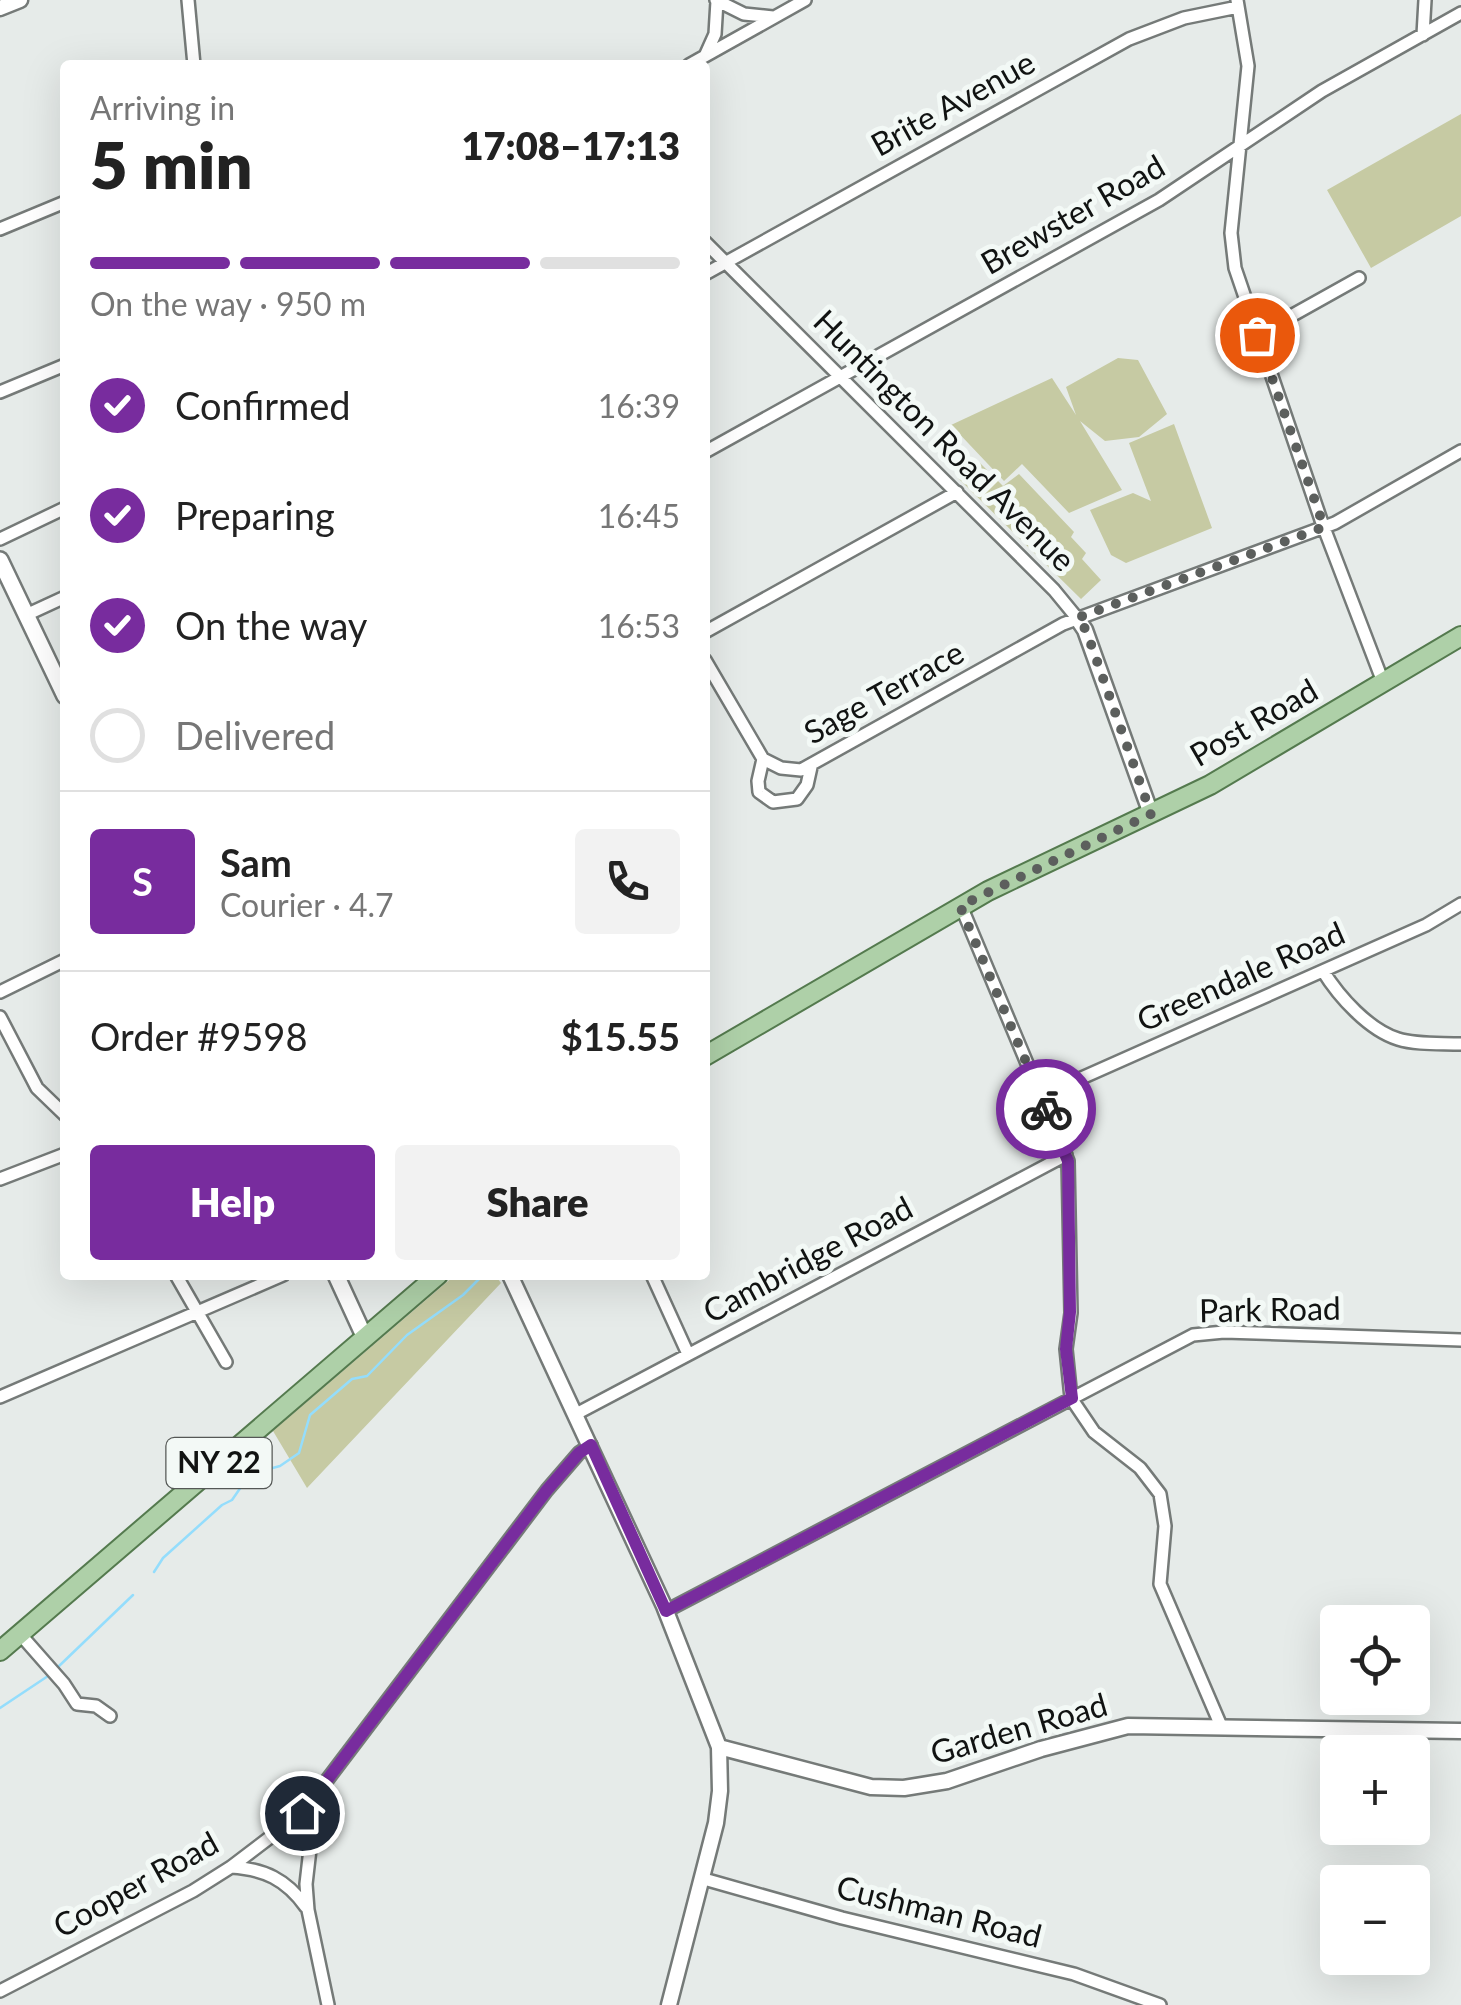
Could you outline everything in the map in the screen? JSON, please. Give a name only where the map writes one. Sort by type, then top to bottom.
[{"type":"main road","points":[[0,560],[60,686]]},
{"type":"main road","name":"Post Road","points":[[710,1053],[960,906],[1210,784],[1461,636]]},
{"type":"main road","points":[[338,1280],[365,1338]]},
{"type":"main road","name":"NY 22","points":[[0,1652],[432,1280]]},
{"type":"street","points":[[0,8],[20,0]]},
{"type":"street","points":[[188,0],[194,60]]},
{"type":"street","points":[[704,57],[715,34],[717,0],[744,14],[775,17]]},
{"type":"street","points":[[698,60],[806,0]]},
{"type":"street","points":[[1423,35],[1426,0]]},
{"type":"street","points":[[1237,4],[1248,66],[1231,244],[1235,268],[1324,527],[1383,682]]},
{"type":"street","name":"Brite Avenue","points":[[710,271],[1129,38],[1237,4]]},
{"type":"street","name":"Brewster Road","points":[[710,449],[1142,209],[1322,90],[1461,13]]},
{"type":"street","points":[[0,229],[60,204]]},
{"type":"street","name":"Huntington Road Avenue","points":[[710,247],[1054,590],[1077,618],[1086,630],[1151,814]]},
{"type":"street","points":[[1257,335],[1359,278]]},
{"type":"street","points":[[0,392],[60,367]]},
{"type":"street","name":"Sage Terrace","points":[[763,759],[781,768],[801,770],[812,766],[1077,618],[1324,527],[1461,451]]},
{"type":"street","points":[[710,629],[957,492]]},
{"type":"street","points":[[0,539],[60,510]]},
{"type":"street","points":[[26,615],[60,598]]},
{"type":"street","points":[[710,669],[763,759],[760,792],[780,803],[797,799],[812,766]]},
{"type":"street","name":"Greendale Road","points":[[1041,1096],[1323,972],[1461,904]]},
{"type":"street","points":[[960,906],[1066,1155],[1070,1312],[1066,1349],[1072,1398],[1094,1432],[1140,1468],[1160,1494],[1165,1514],[1160,1584],[1221,1726]]},
{"type":"street","points":[[0,992],[60,962]]},
{"type":"street","points":[[1323,972],[1364,1018],[1390,1036],[1461,1044]]},
{"type":"street","points":[[0,1017],[37,1088],[60,1110]]},
{"type":"street","name":"Cambridge Road","points":[[576,1414],[1066,1155]]},
{"type":"street","points":[[0,1179],[60,1156]]},
{"type":"street","points":[[179,1280],[226,1362]]},
{"type":"street","points":[[0,1397],[271,1280]]},
{"type":"street","points":[[512,1280],[666,1611],[719,1747],[718,1808],[704,1878],[669,2005]]},
{"type":"street","points":[[654,1280],[688,1354]]},
{"type":"street","name":"Park Road","points":[[666,1611],[1181,1340],[1204,1332],[1461,1340]]},
{"type":"street","name":"Cooper Road","points":[[0,1990],[192,1891],[284,1828],[316,1797],[547,1490],[591,1445]]},
{"type":"street","points":[[20,1634],[77,1704],[96,1706],[110,1716]]},
{"type":"street","name":"Garden Road","points":[[719,1747],[872,1787],[904,1788],[947,1780],[1110,1729],[1155,1724],[1461,1730]]},
{"type":"street","points":[[316,1797],[306,1884],[328,2005]]},
{"type":"street","points":[[231,1867],[273,1875],[308,1910]]},
{"type":"street","name":"Cushman Road","points":[[704,1878],[842,1918],[1074,1974],[1160,2005]]},
{"type":"green space","points":[[1461,114],[1461,216],[1371,268],[1327,190]]},
{"type":"green space","points":[[1118,358],[1138,360],[1167,414],[1139,437],[1105,441],[1080,421],[1122,490],[1069,513],[1022,464],[1004,481],[951,425],[1052,378],[1076,415],[1066,387]]},
{"type":"green space","points":[[1174,424],[1212,528],[1126,563],[1111,555],[1090,510],[1133,493],[1151,501],[1129,443]]},
{"type":"green space","points":[[977,460],[1003,486],[1019,474],[1074,532],[1071,537],[1086,553],[1082,559],[1101,580],[1081,599],[958,478]]},
{"type":"green space","points":[[449,1280],[501,1283],[307,1488],[273,1431]]},
{"type":"waterway","points":[[154,1572],[163,1558],[232,1500],[250,1474],[280,1466],[299,1453],[310,1415],[352,1379],[367,1376],[407,1335],[478,1280]]},
{"type":"waterway","points":[[58,1667],[133,1595]]},
{"type":"waterway","points":[[0,1708],[48,1676]]},
{"type":"way so far","points":[[1046,1109],[960,906],[1151,814],[1086,630],[1077,618],[1324,527],[1257,335]]},
{"type":"route","points":[[302,1813],[547,1490],[591,1445],[666,1611],[1072,1398],[1066,1349],[1070,1312],[1068,1161],[1046,1109]]}]
